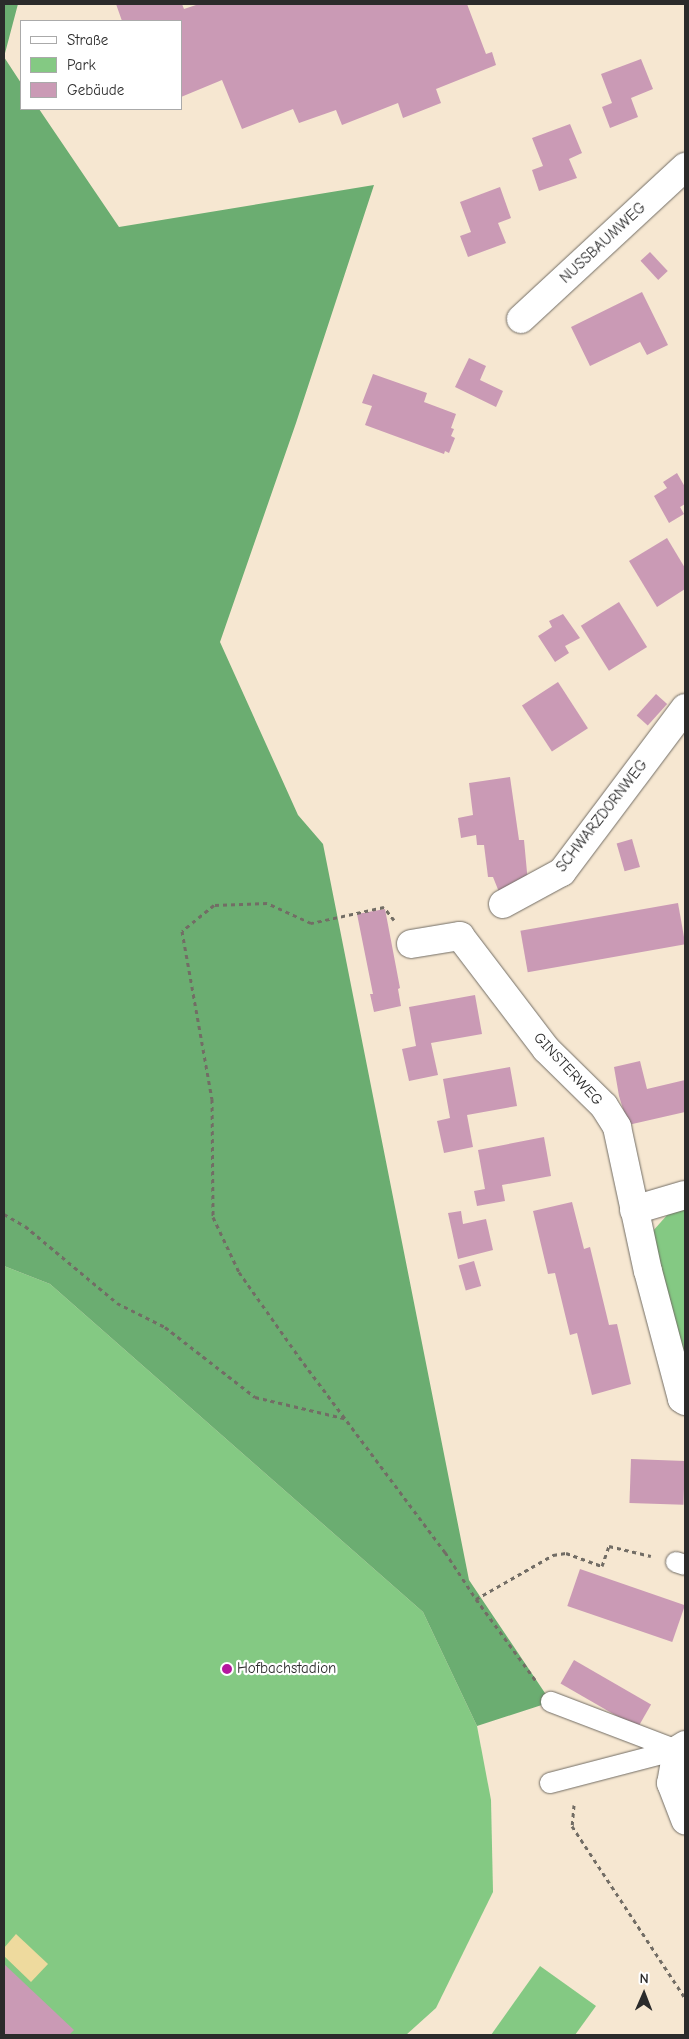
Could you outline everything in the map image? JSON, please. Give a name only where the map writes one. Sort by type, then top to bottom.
[{"type":"street","name":"NUSSBAUMWEG","points":[[521,319],[685,167]]},
{"type":"street","name":"SCHWARZDORNWEG","points":[[502,904],[562,872],[685,708]]},
{"type":"street","name":"GINSTERWEG","points":[[411,944],[460,936],[546,1049],[604,1106],[617,1127],[658,1313],[682,1399],[685,1401]]},
{"type":"street","points":[[634,1210],[685,1195]]},
{"type":"street","points":[[681,1748],[671,1782],[685,1820]]},
{"type":"lane","points":[[551,1702],[681,1748]]},
{"type":"lane","points":[[550,1783],[681,1748]]},
{"type":"path","points":[[411,944],[384,907],[311,923],[267,903],[214,905],[182,930],[212,1099],[213,1217],[238,1272],[299,1357],[348,1419],[446,1552],[476,1600],[551,1702]]},
{"type":"path","points":[[4,1214],[25,1226],[117,1303],[165,1327],[255,1397],[348,1419]]},
{"type":"path","points":[[476,1600],[552,1555],[566,1553],[602,1566],[609,1546],[681,1564]]},
{"type":"path","points":[[577,1777],[572,1826],[685,1998]]},
{"type":"green space","points":[[4,4],[18,4],[4,57]]},
{"type":"green space","points":[[4,57],[20,81],[20,110],[40,110],[119,227],[374,185],[296,423],[220,642],[298,815],[323,844],[469,1580],[551,1702],[477,1726],[423,1612],[50,1284],[4,1266]]},
{"type":"green space","points":[[685,1202],[685,1370],[652,1232],[677,1204]]},
{"type":"green space","name":"Hofbachstadion","points":[[4,1266],[50,1284],[423,1612],[477,1726],[491,1800],[493,1892],[436,2008],[406,2035],[4,2035]]},
{"type":"green space","points":[[540,1966],[596,2006],[575,2035],[491,2035]]},
{"type":"sand","points":[[16,1934],[48,1964],[31,1982],[4,1956],[4,1948]]},
{"type":"building","points":[[116,4],[182,4],[184,9],[199,4],[467,4],[486,54],[492,52],[496,65],[436,89],[441,103],[403,118],[398,103],[342,125],[336,110],[299,123],[293,109],[242,129],[222,80],[182,97],[182,20],[122,20]]},
{"type":"building","points":[[641,59],[653,89],[631,98],[638,117],[610,128],[602,107],[612,103],[601,74]]},
{"type":"building","points":[[570,124],[582,153],[569,159],[577,178],[539,191],[532,170],[543,166],[532,138]]},
{"type":"building","points":[[500,187],[511,218],[498,223],[506,243],[468,257],[460,236],[471,232],[460,202]]},
{"type":"building","points":[[650,252],[668,271],[658,280],[640,261]]},
{"type":"building","points":[[642,292],[668,345],[647,355],[640,342],[590,366],[571,327]]},
{"type":"building","points":[[469,358],[486,366],[480,380],[503,391],[496,407],[455,387]]},
{"type":"building","points":[[373,374],[427,393],[424,402],[456,414],[451,428],[454,429],[451,436],[455,438],[449,453],[445,451],[444,454],[365,425],[372,406],[362,403]]},
{"type":"building","points":[[677,473],[685,487],[685,504],[680,507],[684,514],[669,523],[654,496],[667,488],[663,482]]},
{"type":"building","points":[[667,538],[685,568],[685,589],[657,607],[629,561]]},
{"type":"building","points":[[619,602],[647,647],[609,671],[581,626]]},
{"type":"building","points":[[563,614],[580,638],[565,646],[569,653],[555,662],[538,636],[552,627],[549,621]]},
{"type":"building","points":[[558,682],[588,728],[552,752],[522,705]]},
{"type":"building","points":[[656,694],[667,704],[648,726],[637,716]]},
{"type":"building","points":[[510,777],[519,840],[524,840],[528,883],[501,897],[493,877],[488,877],[484,845],[477,845],[476,835],[461,838],[458,818],[473,815],[469,783]]},
{"type":"building","points":[[632,839],[640,867],[625,871],[617,843]]},
{"type":"building","points":[[678,903],[685,944],[528,972],[520,931]]},
{"type":"building","points":[[385,909],[400,988],[398,989],[401,1006],[374,1012],[370,994],[373,994],[357,914]]},
{"type":"building","points":[[475,995],[482,1034],[431,1043],[438,1075],[409,1081],[402,1049],[416,1046],[409,1007]]},
{"type":"building","points":[[640,1061],[647,1089],[685,1080],[685,1112],[628,1125],[619,1096],[614,1067]]},
{"type":"building","points":[[510,1067],[517,1106],[467,1115],[473,1147],[444,1153],[437,1121],[450,1118],[443,1079]]},
{"type":"building","points":[[544,1137],[551,1176],[502,1185],[505,1201],[477,1206],[474,1191],[485,1189],[478,1150]]},
{"type":"building","points":[[572,1202],[584,1249],[590,1247],[609,1325],[617,1324],[631,1384],[592,1395],[577,1333],[570,1335],[555,1273],[548,1274],[533,1211]]},
{"type":"building","points":[[461,1211],[463,1224],[486,1219],[493,1250],[458,1259],[448,1213]]},
{"type":"building","points":[[474,1261],[481,1286],[466,1290],[459,1265]]},
{"type":"building","points":[[631,1459],[685,1461],[683,1505],[629,1503]]},
{"type":"building","points":[[580,1569],[685,1605],[672,1642],[567,1606]]},
{"type":"building","points":[[574,1660],[651,1704],[638,1728],[560,1683]]},
{"type":"building","points":[[4,1964],[74,2030],[69,2035],[4,2035]]},
{"type":"place","name":"Hofbachstadion","points":[[227,1669]]}]
